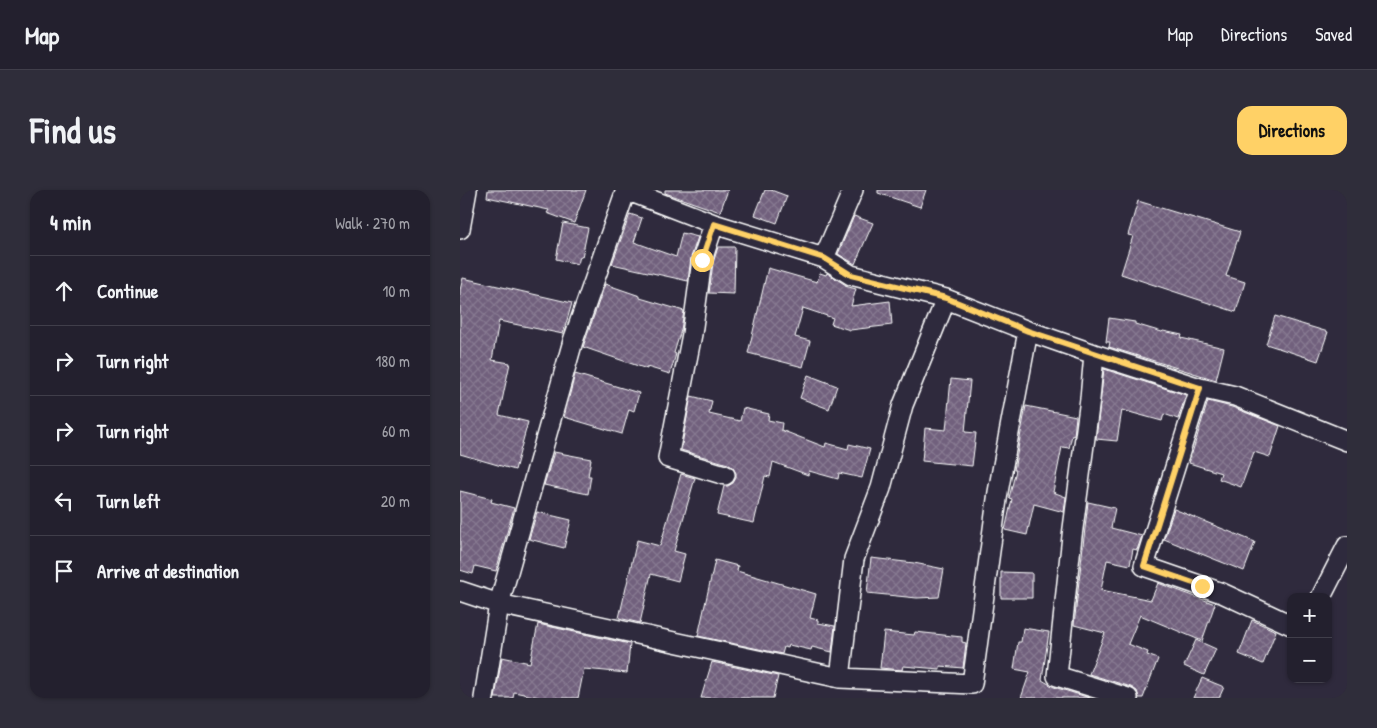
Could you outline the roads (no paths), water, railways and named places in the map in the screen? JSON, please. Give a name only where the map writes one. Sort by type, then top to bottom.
[{"type":"street","points":[[460,229],[467,190]]},
{"type":"street","points":[[484,698],[499,604],[573,341],[626,190],[714,224],[824,258],[851,275],[946,298],[1028,331],[1094,354],[1200,388],[1235,396],[1347,441]]},
{"type":"street","points":[[824,258],[853,190]]},
{"type":"street","points":[[714,224],[702,260],[692,334],[668,458],[725,475]]},
{"type":"street","points":[[840,678],[854,559],[881,488],[902,405],[946,298]]},
{"type":"street","points":[[460,591],[499,604],[840,678],[970,691],[998,492],[1028,331]]},
{"type":"street","points":[[1094,354],[1057,676],[1128,698]]},
{"type":"street","points":[[1200,388],[1144,566],[1222,592],[1287,623]]},
{"type":"street","points":[[1323,593],[1347,546]]}]
